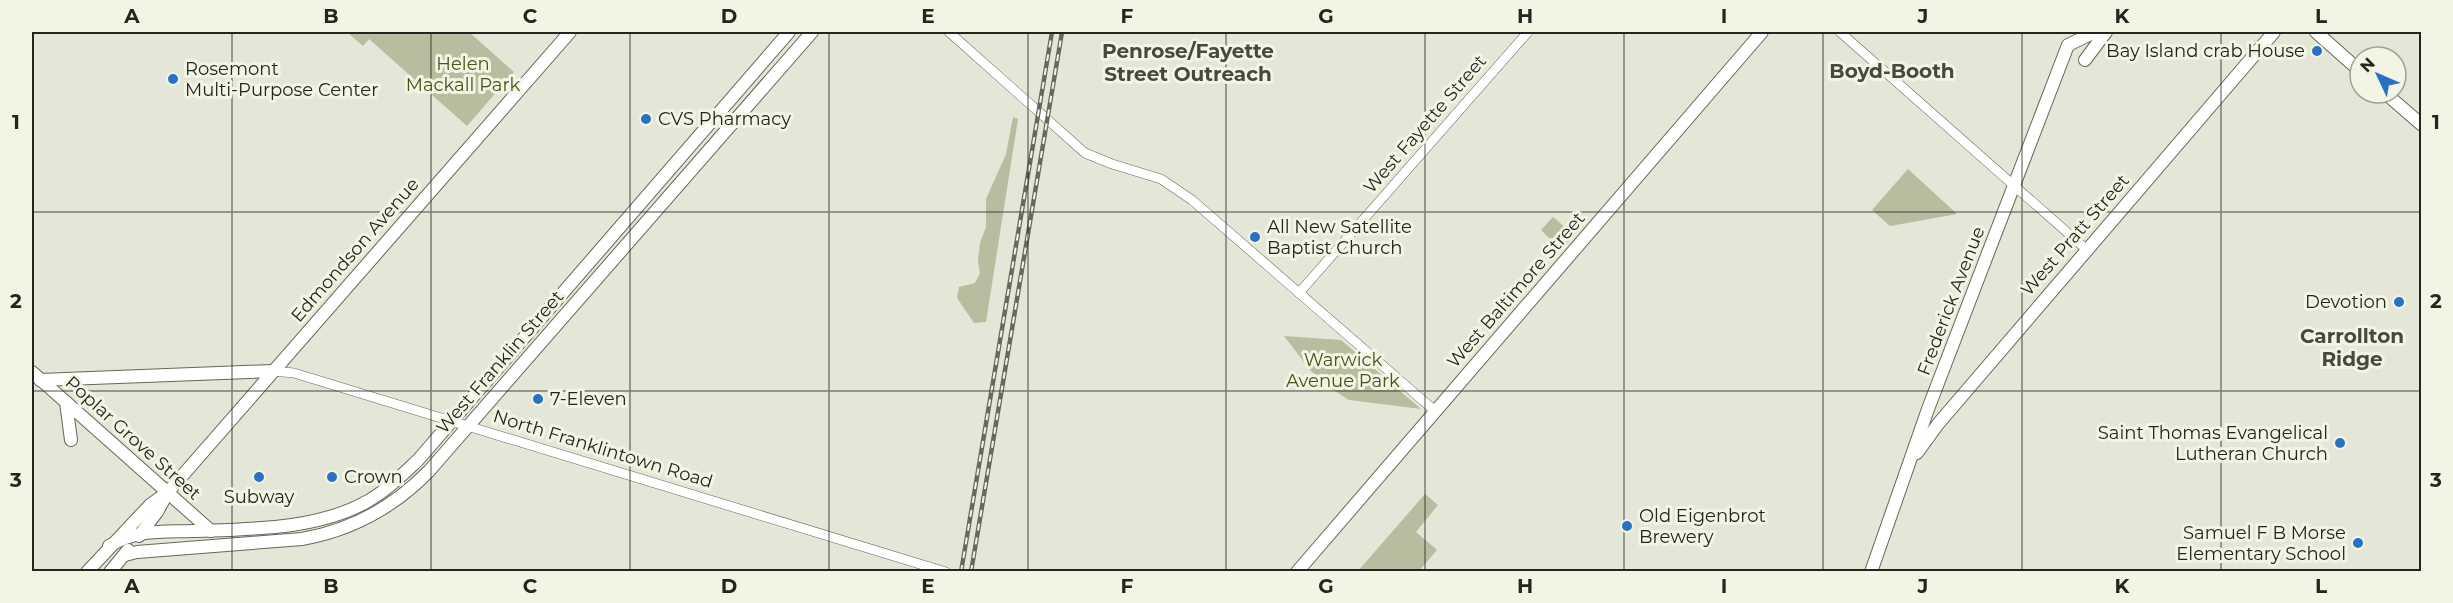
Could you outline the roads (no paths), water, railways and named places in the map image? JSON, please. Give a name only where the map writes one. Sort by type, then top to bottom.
[{"type":"main road","name":"Edmondson Avenue","points":[[87,572],[150,505],[168,492],[570,32]]},
{"type":"main road","name":"West Franklin Street","points":[[109,546],[132,534],[300,524],[334,516],[368,501],[401,477],[789,32]]},
{"type":"main road","name":"West Franklin Street","points":[[125,555],[137,552],[302,539],[338,530],[376,514],[412,488],[468,427],[812,32]]},
{"type":"main road","name":"West Baltimore Street","points":[[1297,572],[1762,32]]},
{"type":"main road","name":"Frederick Avenue","points":[[1871,572],[1928,409],[2068,45],[2095,32]]},
{"type":"main road","points":[[2085,60],[2106,32]]},
{"type":"main road","name":"West Pratt Street","points":[[1909,467],[1938,424],[2274,32]]},
{"type":"main road","points":[[2316,32],[2348,60]]},
{"type":"main road","points":[[2398,105],[2421,125]]},
{"type":"main road","name":"North Franklintown Road","points":[[34,377],[272,371]]},
{"type":"main road","name":"Poplar Grove Street","points":[[34,377],[66,402],[211,531]]},
{"type":"main road","points":[[66,402],[71,440]]},
{"type":"main road","name":"Edmondson Avenue","points":[[110,572],[158,512],[168,492]]},
{"type":"street","points":[[949,32],[1078,148],[1100,160],[1149,174],[1171,184],[1192,200],[1435,411]]},
{"type":"street","name":"West Fayette Street","points":[[1299,293],[1528,32]]},
{"type":"street","points":[[1840,32],[2086,249]]},
{"type":"street","name":"North Franklintown Road","points":[[272,371],[294,373],[946,572]]},
{"type":"railway","points":[[961,572],[1052,32]]},
{"type":"railway","points":[[971,572],[1062,32]]},
{"type":"place","name":"Bay Island crab House","points":[[2317,51]]},
{"type":"place","name":"Rosemont Multi-Purpose Center","points":[[173,79]]},
{"type":"place","name":"CVS Pharmacy","points":[[646,119]]},
{"type":"place","name":"All New Satellite Baptist Church","points":[[1255,237]]},
{"type":"place","name":"Devotion","points":[[2399,302]]},
{"type":"place","name":"7-Eleven","points":[[538,399]]},
{"type":"place","name":"Saint Thomas Evangelical Lutheran Church","points":[[2340,443]]},
{"type":"place","name":"Subway","points":[[259,477]]},
{"type":"place","name":"Crown","points":[[332,477]]},
{"type":"place","name":"Old Eigenbrot Brewery","points":[[1627,526]]},
{"type":"place","name":"Samuel F B Morse Elementary School","points":[[2358,543]]},
{"type":"district","name":"Penrose/Fayette Street Outreach","points":[[1188,62]]},
{"type":"district","name":"Boyd-Booth","points":[[1892,71]]},
{"type":"district","name":"Carrollton Ridge","points":[[2352,348]]},
{"type":"park label","name":"Helen Mackall Park","points":[[463,74]]},
{"type":"park label","name":"Warwick Avenue Park","points":[[1343,370]]}]
